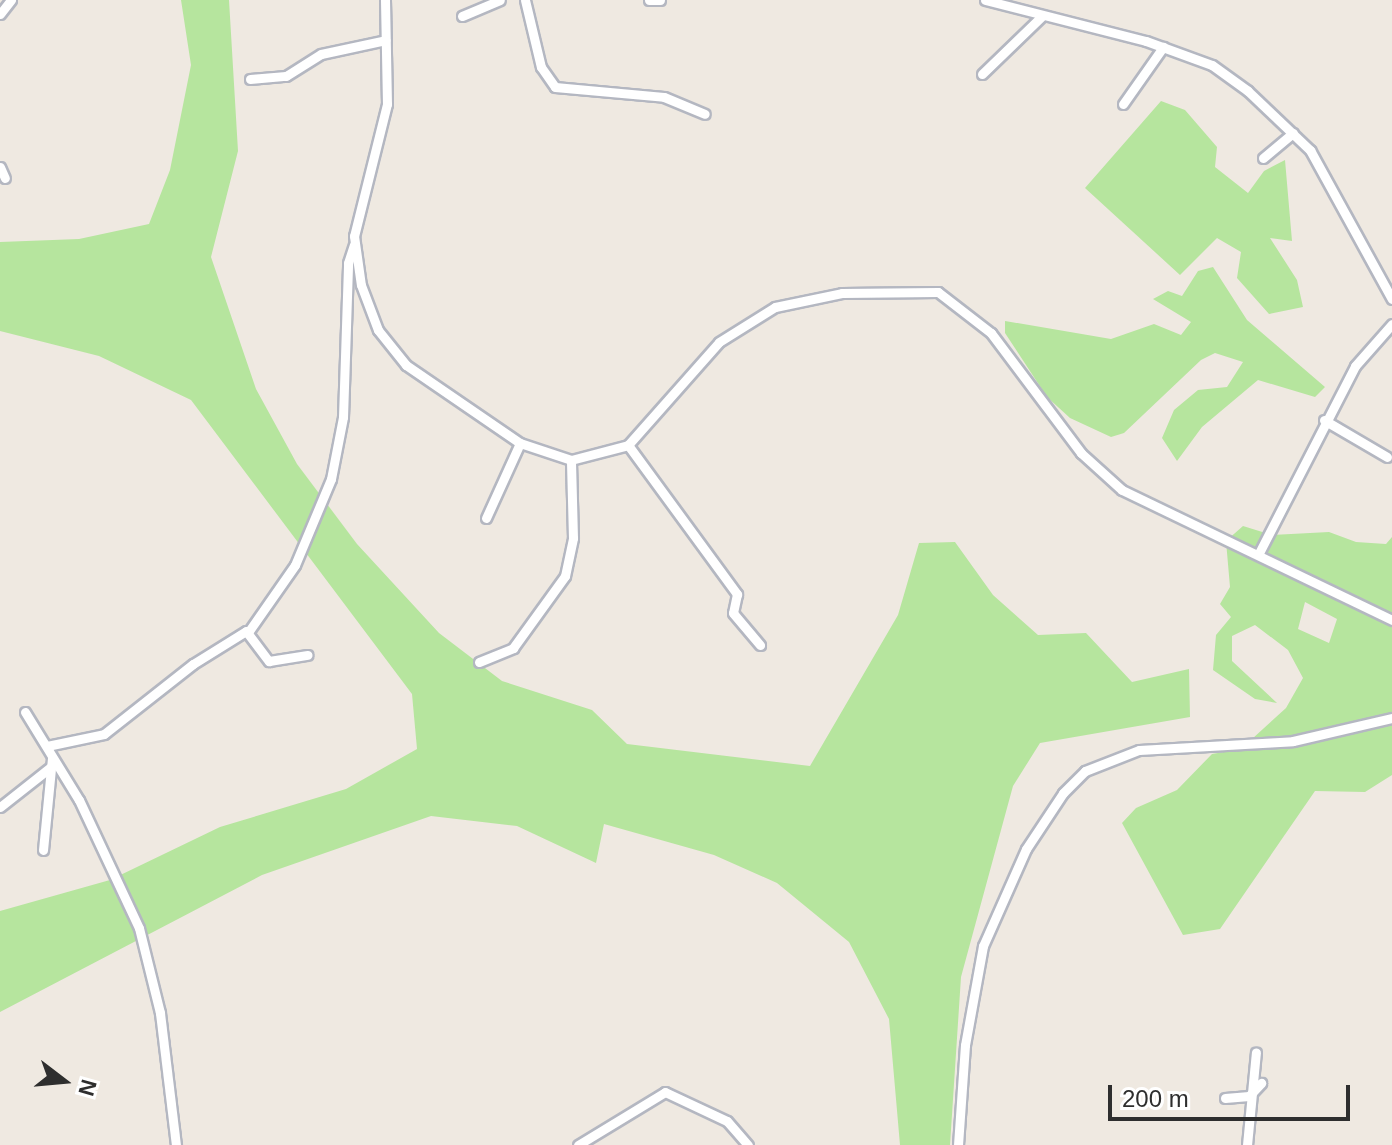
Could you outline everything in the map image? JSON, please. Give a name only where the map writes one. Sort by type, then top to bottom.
[{"type":"street","points":[[0,14],[11,0]]},
{"type":"street","points":[[47,746],[104,734],[193,664],[249,631],[295,565],[331,479],[343,417],[348,263],[387,104],[385,0]]},
{"type":"street","points":[[462,16],[500,0]]},
{"type":"street","points":[[525,0],[541,67],[555,87],[664,97],[705,114]]},
{"type":"street","points":[[649,0],[660,0]]},
{"type":"street","points":[[985,0],[1163,47],[1212,65],[1293,133],[1330,183],[1392,299]]},
{"type":"street","points":[[982,74],[1042,16]]},
{"type":"street","points":[[250,79],[286,76],[321,54],[386,40]]},
{"type":"street","points":[[1123,104],[1163,47]]},
{"type":"street","points":[[1263,158],[1293,133]]},
{"type":"street","points":[[0,167],[5,178]]},
{"type":"street","points":[[354,245],[367,304],[392,350],[430,386],[520,443],[571,460],[628,445],[719,342],[751,317],[842,293],[938,292],[991,333],[1081,453],[1122,490],[1186,525],[1259,553],[1392,620]]},
{"type":"street","points":[[1259,553],[1324,420],[1355,366],[1392,324]]},
{"type":"street","points":[[1324,420],[1387,457]]},
{"type":"street","points":[[486,518],[520,443]]},
{"type":"street","points":[[628,445],[737,594],[733,613],[760,645]]},
{"type":"street","points":[[479,662],[513,648],[565,576],[573,538],[571,460]]},
{"type":"street","points":[[249,631],[269,661],[308,655]]},
{"type":"street","points":[[25,712],[115,870],[139,928],[160,1013],[176,1145]]},
{"type":"street","points":[[958,1145],[965,1045],[983,946],[1026,849],[1063,793],[1085,771],[1139,750],[1293,741],[1392,718]]},
{"type":"street","points":[[0,807],[52,762]]},
{"type":"street","points":[[43,850],[52,762]]},
{"type":"street","points":[[1247,1145],[1249,1096],[1256,1052]]},
{"type":"street","points":[[1225,1098],[1249,1096],[1261,1083]]},
{"type":"street","points":[[578,1145],[665,1092],[727,1121],[748,1145]]},
{"type":"green space","points":[[181,0],[229,0],[238,151],[211,257],[256,389],[297,464],[357,544],[439,633],[502,681],[592,710],[627,744],[810,766],[898,615],[919,543],[955,542],[993,595],[1038,635],[1086,633],[1132,682],[1189,669],[1190,717],[1040,743],[1013,786],[961,977],[950,1145],[900,1145],[889,1019],[849,942],[777,883],[714,855],[604,824],[596,863],[517,826],[431,816],[262,875],[0,1012],[0,911],[110,880],[220,827],[346,789],[417,749],[412,694],[191,400],[99,356],[0,331],[0,242],[79,239],[149,224],[170,170],[191,65]]},
{"type":"green space","points":[[1161,101],[1185,110],[1217,147],[1215,167],[1248,193],[1264,171],[1285,160],[1292,241],[1270,238],[1297,280],[1303,307],[1269,314],[1237,278],[1241,252],[1217,238],[1180,275],[1085,188]]},
{"type":"green space","points":[[1213,267],[1247,320],[1325,387],[1315,397],[1258,380],[1202,427],[1177,461],[1162,438],[1174,410],[1198,390],[1227,387],[1243,362],[1215,353],[1201,360],[1124,433],[1111,437],[1070,418],[1047,397],[1005,333],[1005,321],[1111,339],[1154,324],[1181,335],[1191,322],[1153,299],[1168,291],[1182,296],[1198,271]]},
{"type":"green space","points":[[1243,526],[1272,535],[1329,532],[1356,542],[1386,544],[1392,537],[1392,775],[1365,792],[1315,791],[1220,929],[1183,935],[1122,823],[1136,808],[1177,790],[1212,754],[1241,749],[1286,708],[1303,678],[1288,650],[1255,625],[1232,636],[1232,661],[1277,703],[1255,699],[1213,670],[1216,635],[1231,617],[1220,604],[1230,587],[1226,541]],"holes":[[[1305,602],[1337,619],[1329,643],[1298,629]]]}]
